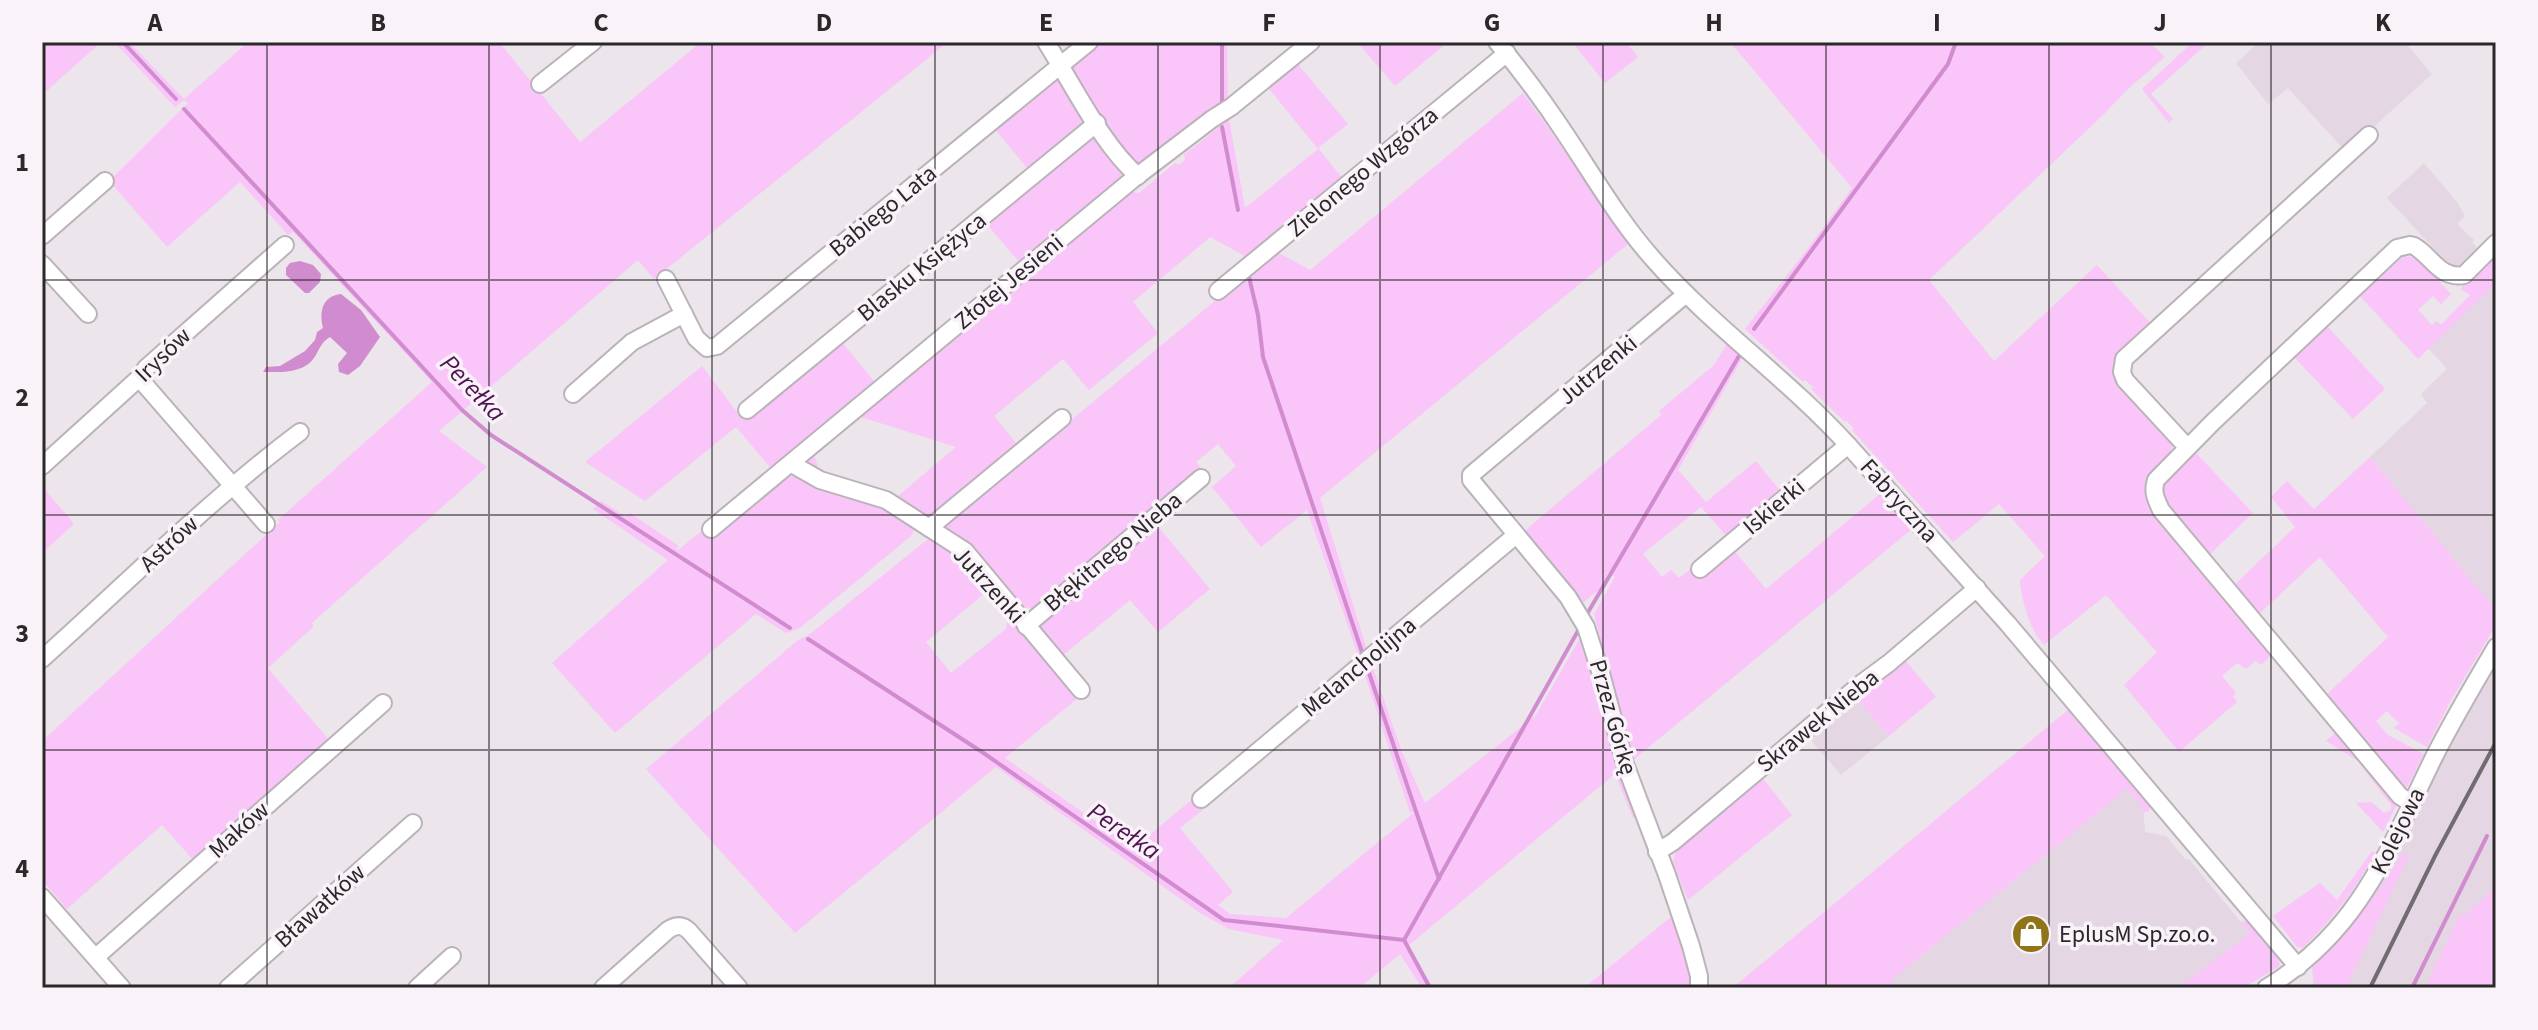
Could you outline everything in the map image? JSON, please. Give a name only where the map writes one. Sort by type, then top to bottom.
[{"type":"street","points":[[540,84],[593,42]]},
{"type":"street","points":[[1046,42],[1097,123],[1127,166],[1138,176]]},
{"type":"street","name":"Babiego Lata","points":[[666,279],[696,338],[707,348],[717,346],[1089,42]]},
{"type":"street","name":"Złotej Jesieni","points":[[711,529],[1138,176],[1311,42]]},
{"type":"street","name":"Zielonego Wzgórza","points":[[1218,291],[1502,48]]},
{"type":"street","name":"Fabryczna","points":[[1502,48],[1537,92],[1635,238],[1686,294],[1823,418],[1848,445],[1977,588],[2298,967]]},
{"type":"street","name":"Blasku Księżyca","points":[[747,410],[1097,123]]},
{"type":"street","points":[[2187,447],[2125,380],[2122,372],[2124,359],[2369,135]]},
{"type":"street","points":[[42,236],[105,181]]},
{"type":"street","points":[[2411,803],[2400,796],[2161,510],[2153,487],[2187,447],[2397,248],[2414,246],[2439,269],[2457,276],[2464,275],[2496,243]]},
{"type":"street","name":"Irysów","points":[[42,466],[139,378],[146,368],[285,245]]},
{"type":"street","points":[[42,264],[88,314]]},
{"type":"street","name":"Jutrzenki","points":[[1471,475],[1686,294]]},
{"type":"street","points":[[573,394],[632,342],[684,314]]},
{"type":"street","points":[[139,378],[266,524]]},
{"type":"street","points":[[929,528],[1062,418]]},
{"type":"street","name":"Astrów","points":[[42,659],[233,486],[300,432]]},
{"type":"street","name":"Iskierki","points":[[1700,569],[1848,445]]},
{"type":"street","name":"Jutrzenki","points":[[792,464],[820,480],[886,500],[965,551],[1081,690]]},
{"type":"street","name":"Przez Górkę","points":[[1471,475],[1474,485],[1568,597],[1586,627],[1625,764],[1691,946],[1699,988]]},
{"type":"street","name":"Błękitnego Nieba","points":[[1026,626],[1201,478]]},
{"type":"street","name":"Melancholijna","points":[[1201,799],[1516,535]]},
{"type":"street","name":"Skrawek Nieba","points":[[1657,852],[1673,842],[1977,588]]},
{"type":"street","name":"Kolejowa","points":[[2266,988],[2298,967],[2334,934],[2353,911],[2372,882],[2450,725],[2496,647]]},
{"type":"street","name":"Maków","points":[[96,957],[383,703]]},
{"type":"street","name":"Bławatków","points":[[228,988],[413,823]]},
{"type":"street","points":[[42,897],[122,988]]},
{"type":"street","points":[[603,988],[668,930],[682,926],[739,988]]},
{"type":"street","points":[[417,988],[452,956]]},
{"type":"shaded area","points":[[42,42],[101,42],[42,95]]},
{"type":"shaded area","points":[[114,42],[129,42],[184,99],[248,42],[499,42],[580,142],[701,42],[948,42],[654,279],[638,260],[439,431],[487,467],[312,623],[314,626],[268,668],[329,740],[194,861],[162,825],[67,909],[42,880],[42,741],[280,522],[278,520],[432,382],[293,232],[288,235],[240,182],[167,247],[109,181],[188,103],[184,100],[175,107]]},
{"type":"shaded area","points":[[1098,42],[1227,42],[1228,103],[1217,108],[1216,105],[1144,163],[1135,162],[1124,153],[1069,66]]},
{"type":"shaded area","points":[[1357,42],[1448,42],[1395,86]]},
{"type":"shaded area","points":[[1572,42],[1626,42],[1638,57],[1605,83]]},
{"type":"shaded area","points":[[1730,42],[2149,42],[2165,57],[1929,280],[1994,361],[2097,265],[2152,325],[2118,360],[2172,446],[2170,454],[2146,477],[2145,489],[2149,502],[2273,654],[2261,665],[2255,661],[2246,669],[2237,663],[2222,676],[2236,693],[2233,696],[2237,702],[2179,752],[2124,685],[2157,652],[2106,595],[2044,645],[2027,614],[2020,580],[2045,556],[1999,504],[1953,542],[1847,421],[1811,389],[1813,387],[1805,380],[1803,382],[1745,329],[1852,188]]},
{"type":"shaded area","points":[[2193,42],[2209,42],[2151,94],[2173,119],[2169,123],[2142,89]]},
{"type":"shaded area","points":[[2259,42],[2411,42],[2408,46],[2432,74],[2346,152],[2288,88],[2268,104],[2236,63]]},
{"type":"shaded area","points":[[1296,62],[1348,124],[1318,148],[1344,180],[1244,262],[1243,255],[1210,237],[1133,302],[1158,333],[1089,390],[1063,359],[994,416],[1020,448],[938,517],[925,518],[808,467],[805,460],[858,415],[861,417],[1132,192],[1139,193],[1175,163],[1179,165],[1185,160],[1184,155],[1229,119],[1245,208],[1318,149],[1266,85]],"holes":[[[861,417],[956,447],[898,496],[820,471],[814,456]]]},
{"type":"shaded area","points":[[1059,74],[1090,124],[1031,173],[993,127]]},
{"type":"shaded area","points":[[1523,93],[1628,244],[1320,498],[1368,653],[1360,660],[1307,510],[1261,547],[1212,487],[1236,466],[1218,444],[1196,462],[1201,468],[1032,608],[1020,607],[946,530],[945,525],[1275,251],[1310,270]]},
{"type":"shaded area","points":[[1095,131],[1128,176],[1019,262],[985,222]]},
{"type":"shaded area","points":[[2424,163],[2457,202],[2465,216],[2457,224],[2474,240],[2472,242],[2479,250],[2462,266],[2449,265],[2387,198]]},
{"type":"shaded area","points":[[2496,250],[2496,283],[2418,359],[2360,296],[2404,256],[2417,258],[2451,294],[2441,304],[2433,296],[2418,310],[2432,325],[2437,321],[2441,325],[2470,295],[2461,289],[2463,283]]},
{"type":"shaded area","points":[[300,261],[313,265],[321,274],[320,282],[309,293],[305,293],[286,275],[290,263]]},
{"type":"shaded area","points":[[2496,283],[2496,610],[2370,457],[2427,403],[2421,394],[2447,369],[2428,348]]},
{"type":"shaded area","points":[[341,294],[361,310],[380,337],[360,366],[348,375],[339,372],[338,364],[347,353],[330,337],[304,367],[263,372],[266,367],[280,366],[305,351],[323,328],[321,316],[326,301]]},
{"type":"shaded area","points":[[2325,324],[2385,389],[2353,419],[2292,355]]},
{"type":"shaded area","points":[[840,340],[875,382],[774,472],[736,427],[645,501],[585,462],[702,366],[743,420]]},
{"type":"shaded area","points":[[1727,344],[1743,357],[1678,470],[1706,502],[1756,461],[1782,493],[1728,538],[1701,507],[1643,554],[1662,577],[1671,570],[1679,578],[1693,567],[1733,549],[1766,589],[1881,493],[1912,529],[1631,762],[1594,614],[1615,577],[1608,573],[1599,590],[1580,605],[1524,537],[1527,529],[1661,415],[1659,411],[1714,365]]},
{"type":"shaded area","points":[[2193,450],[2253,513],[2208,556],[2165,503],[2164,487],[2170,474]]},
{"type":"shaded area","points":[[2370,457],[2496,610],[2496,625],[2427,747],[2394,728],[2399,723],[2387,711],[2376,721],[2388,735],[2424,754],[2405,791],[2324,697],[2388,637],[2320,557],[2257,616],[2233,586],[2295,527],[2271,497],[2287,481],[2314,509]]},
{"type":"shaded area","points":[[793,476],[887,505],[916,523],[912,535],[800,628],[786,633],[756,614],[615,733],[552,663],[668,560],[593,509],[601,501],[625,516],[630,513],[679,546],[678,550],[703,530],[713,538],[780,482]]},
{"type":"shaded area","points":[[42,486],[74,524],[42,553]]},
{"type":"shaded area","points":[[1156,524],[1210,589],[1158,632],[1130,600],[1062,656],[1039,630],[1040,621]]},
{"type":"shaded area","points":[[933,535],[965,557],[980,575],[974,580],[985,593],[926,642],[951,673],[1006,629],[1007,619],[1017,625],[1079,697],[1005,758],[1134,848],[1194,798],[1204,809],[1180,828],[1233,892],[1218,905],[1230,914],[1286,918],[1416,811],[1410,813],[1364,672],[1372,665],[1402,752],[1425,803],[1536,715],[1583,633],[1604,720],[1640,816],[1633,818],[1615,774],[1409,945],[1433,988],[1422,988],[1400,954],[1359,988],[1229,988],[1283,940],[1229,929],[1200,913],[996,767],[795,933],[646,769],[797,641],[810,634]]},
{"type":"shaded area","points":[[1903,658],[1936,697],[1889,736],[1855,697]]},
{"type":"shaded area","points":[[2496,661],[2496,887],[2464,916],[2496,988],[2314,988],[2312,965],[2368,905],[2444,752]]},
{"type":"shaded area","points":[[1855,697],[1889,736],[1841,775],[1807,736]]},
{"type":"shaded area","points":[[2068,710],[2151,806],[2149,811],[2143,813],[2143,807],[2127,789],[1891,980],[1891,988],[1736,988],[1736,985]]},
{"type":"shaded area","points":[[2337,732],[2397,804],[2383,832],[2356,803],[2371,802],[2384,813],[2391,810],[2391,805],[2358,761],[2326,741]]},
{"type":"shaded area","points":[[1760,775],[1792,815],[1688,900],[1673,862],[1677,845]]},
{"type":"shaded area","points":[[2127,789],[2143,807],[2145,832],[2166,836],[2250,933],[2178,988],[1891,988],[1891,980]]},
{"type":"shaded area","points":[[2372,851],[2375,853],[2368,867],[2343,904],[2303,948],[2297,947],[2273,916],[2320,883],[2337,900]]},
{"type":"shaded area","points":[[2403,853],[2409,856],[2346,988],[2314,988],[2312,965],[2373,897]]},
{"type":"shaded area","points":[[2496,887],[2496,988],[2451,988],[2440,983],[2437,988],[2425,988],[2460,914],[2464,916]]},
{"type":"shaded area","points":[[1677,912],[1691,959],[1693,988],[1584,988]]},
{"type":"shaded area","points":[[2248,920],[2281,955],[2277,959],[2278,967],[2243,988],[2178,988],[2250,933],[2241,922]]},
{"type":"waterway","name":"Perełka","points":[[123,42],[176,99]]},
{"type":"waterway","points":[[1222,42],[1222,105]]},
{"type":"waterway","points":[[1754,329],[1948,64],[1956,42]]},
{"type":"waterway","name":"Perełka","points":[[184,109],[462,410],[491,435],[790,628]]},
{"type":"waterway","points":[[1222,127],[1238,210]]},
{"type":"waterway","points":[[1249,277],[1263,357],[1363,655]]},
{"type":"waterway","points":[[1587,614],[1739,356]]},
{"type":"waterway","points":[[1404,940],[1579,629]]},
{"type":"waterway","name":"Perełka","points":[[808,639],[982,752],[1224,920],[1404,940],[1430,988]]},
{"type":"waterway","points":[[1368,670],[1439,879]]},
{"type":"waterway","points":[[2412,988],[2487,836]]},
{"type":"railway","points":[[2370,988],[2496,742]]},
{"type":"place","name":"EplusM Sp.zo.o.","points":[[2031,934]]}]
